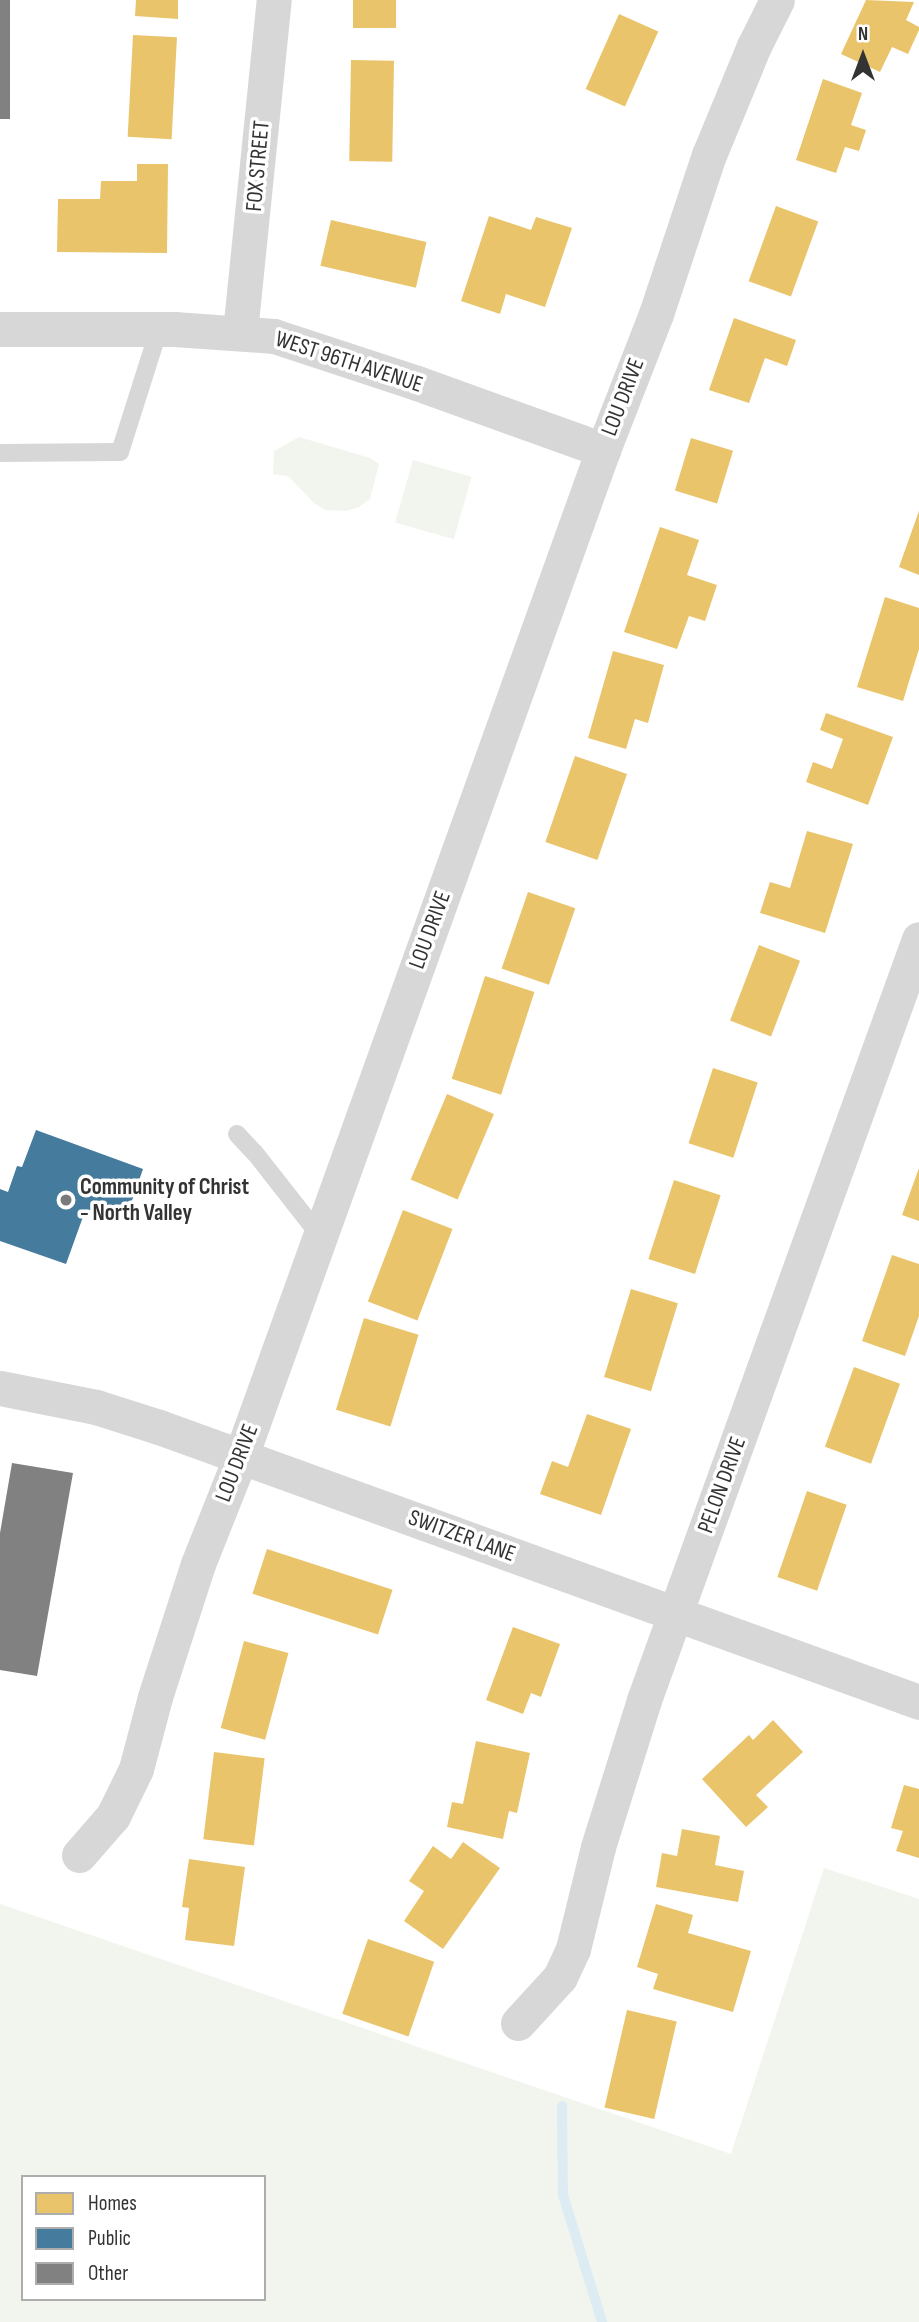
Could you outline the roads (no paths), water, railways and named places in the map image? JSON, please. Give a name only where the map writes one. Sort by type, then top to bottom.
[{"type":"street","name":"FOX STREET","points":[[240,332],[274,0]]},
{"type":"street","name":"LOU DRIVE","points":[[79,1855],[113,1815],[136,1769],[155,1697],[198,1564],[241,1455],[603,450],[656,314],[709,155],[754,46],[777,0]]},
{"type":"street","name":"WEST 96TH AVENUE","points":[[0,329],[240,332],[300,343],[603,450]]},
{"type":"street","name":"PELON DRIVE","points":[[519,2023],[560,1977],[573,1950],[598,1847],[644,1700],[919,939]]},
{"type":"street","name":"SWITZER LANE","points":[[0,1388],[96,1407],[241,1455],[919,1702]]},
{"type":"lane","points":[[0,453],[121,452],[159,329]]},
{"type":"lane","points":[[237,1134],[320,1236]]},
{"type":"waterway","points":[[562,2106],[563,2195],[602,2322]]},
{"type":"place","name":"Community of Christ - North Valley","points":[[66,1200]]}]
